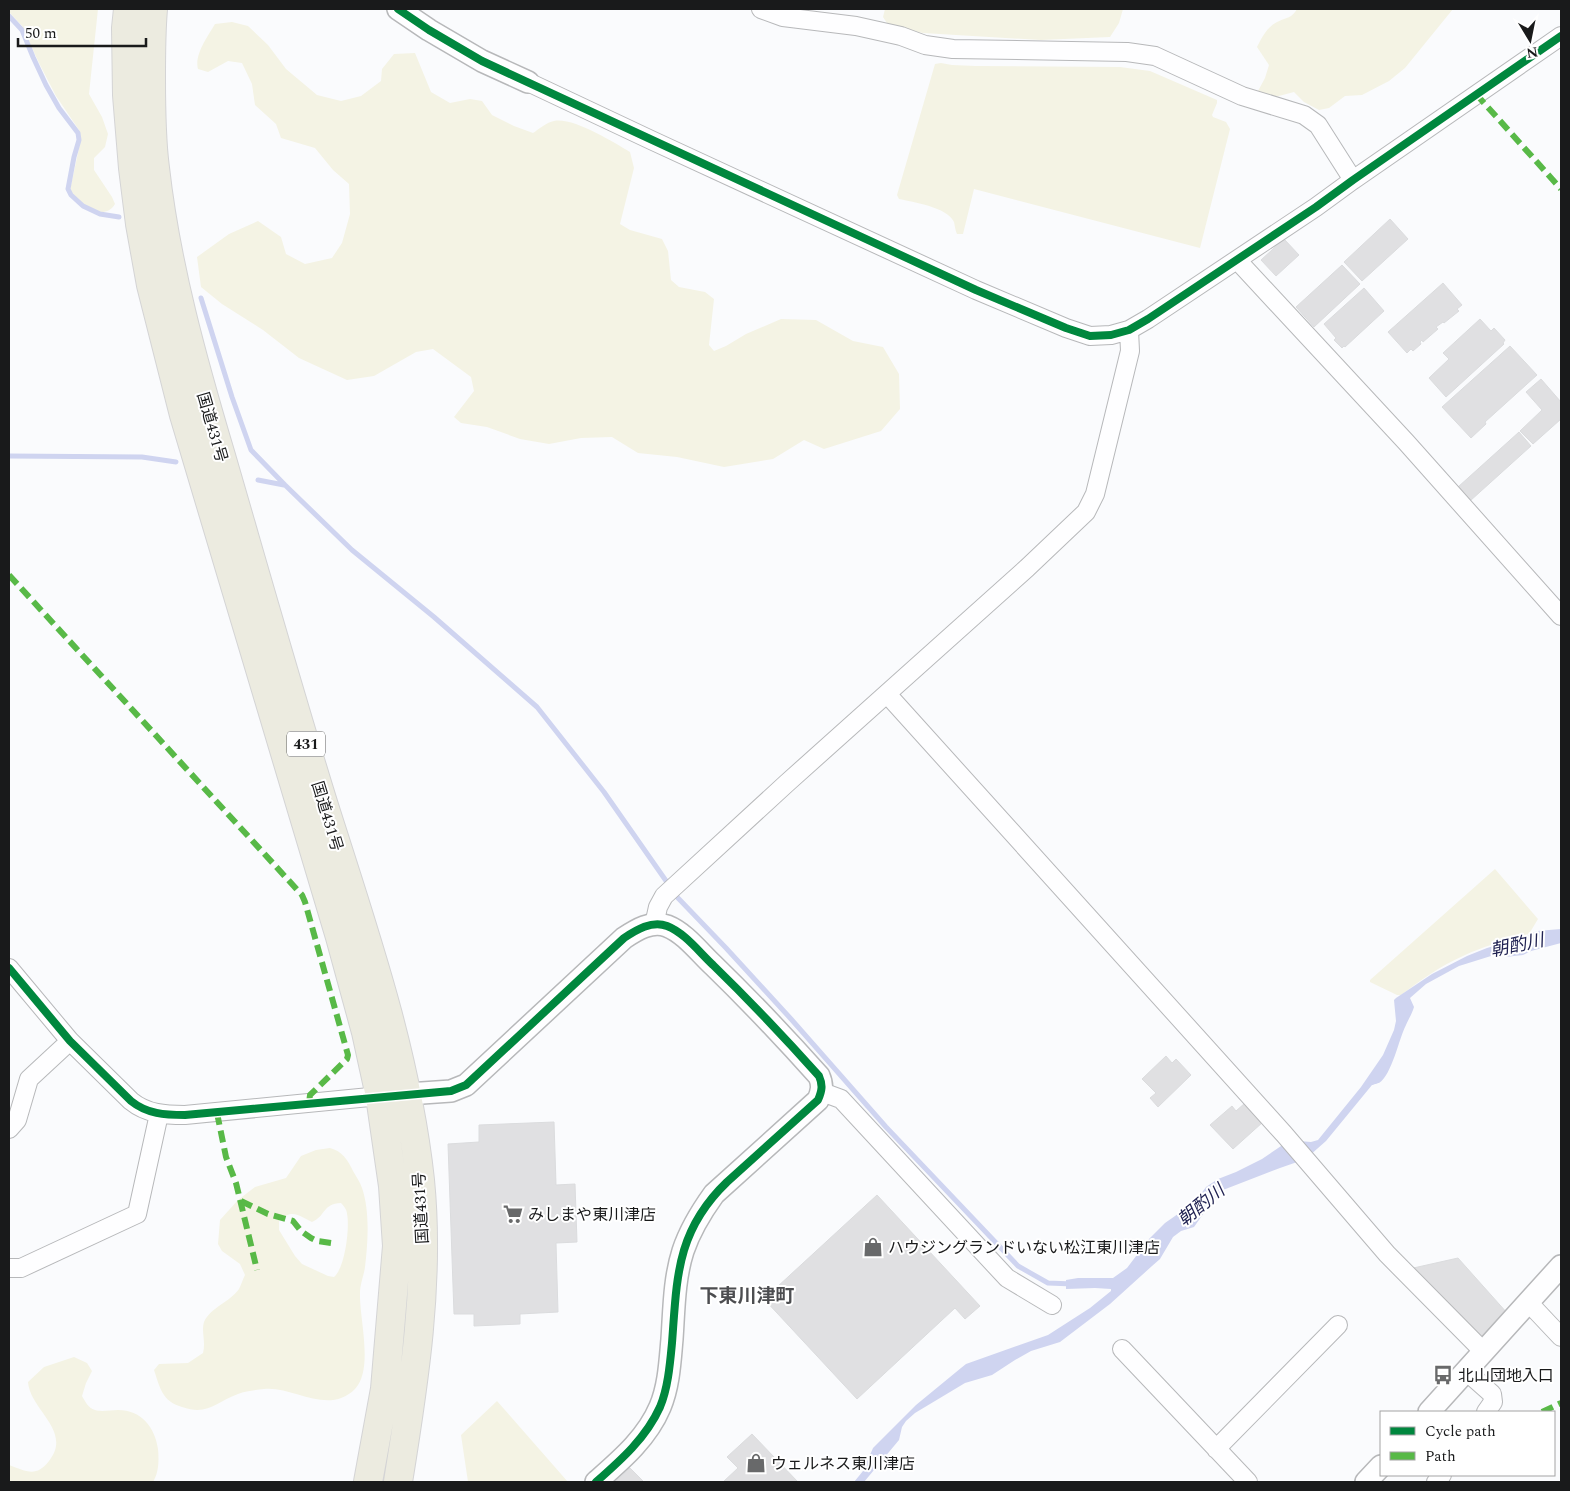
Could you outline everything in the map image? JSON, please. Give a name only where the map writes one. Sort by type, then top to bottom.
[{"type":"highway","name":"国道431号","points":[[128,9],[126,28],[127,95],[140,224],[151,284],[184,415],[340,937],[366,1032],[414,1138],[420,1184],[422,1294],[412,1394],[398,1482]]},
{"type":"highway","name":"国道431号","points":[[153,9],[151,66],[154,163],[162,220],[174,280],[207,408],[323,803],[362,921],[396,1042],[393,1095],[393,1186],[397,1246],[386,1389],[368,1482]]},
{"type":"street","points":[[398,9],[429,30],[482,61],[976,290],[1066,328],[1090,336],[1120,334],[1148,320],[1316,207],[1352,180],[1561,36]]},
{"type":"street","points":[[761,9],[783,18],[856,26],[925,44],[953,49],[1127,52],[1155,56],[1242,96],[1297,112],[1311,119],[1318,125],[1352,180]]},
{"type":"street","points":[[1237,260],[1406,442],[1561,616]]},
{"type":"street","points":[[654,924],[658,907],[664,896],[1027,568],[1086,512],[1095,494],[1130,350],[1129,330]]},
{"type":"street","points":[[887,694],[1284,1134],[1387,1254],[1483,1351]]},
{"type":"street","points":[[9,968],[70,1041],[131,1101],[140,1108],[160,1114],[185,1115],[452,1091],[466,1085],[624,938],[639,928],[654,924],[666,925],[683,936],[759,1010],[819,1076],[822,1083],[822,1092],[818,1100],[714,1194],[693,1226],[682,1253],[677,1281],[670,1364],[660,1406],[639,1440],[626,1455],[596,1482]]},
{"type":"street","points":[[9,1129],[16,1120],[29,1079],[70,1041]]},
{"type":"street","points":[[822,1092],[841,1099],[1007,1278],[1052,1305]]},
{"type":"street","points":[[9,1268],[21,1268],[137,1214],[160,1114]]},
{"type":"street","points":[[1430,1411],[1560,1269]]},
{"type":"street","points":[[1528,1302],[1561,1337]]},
{"type":"street","points":[[1216,1448],[1338,1325]]},
{"type":"street","points":[[1122,1349],[1248,1482]]},
{"type":"street","points":[[1466,1370],[1492,1394],[1493,1402],[1487,1411]]},
{"type":"street","points":[[1366,1482],[1380,1467]]},
{"type":"shaded area","points":[[9,9],[98,9],[89,94],[102,117],[108,134],[105,147],[94,158],[94,170],[115,204],[104,212],[98,212],[84,206],[70,190],[81,139],[79,130],[56,96],[22,26],[9,12]]},
{"type":"shaded area","points":[[885,9],[1123,9],[1119,23],[1110,37],[1041,40],[923,33],[889,26],[883,17]]},
{"type":"shaded area","points":[[1297,9],[1453,9],[1405,68],[1389,81],[1362,95],[1345,96],[1329,108],[1319,110],[1304,102],[1294,92],[1275,97],[1264,97],[1258,91],[1269,65],[1257,47],[1270,27],[1291,16]]},
{"type":"shaded area","points":[[232,22],[248,26],[268,45],[286,69],[317,95],[341,101],[361,96],[381,81],[382,69],[394,54],[415,53],[431,92],[450,103],[470,99],[482,101],[492,115],[533,133],[549,123],[562,121],[582,126],[614,142],[630,152],[634,168],[620,224],[630,230],[662,239],[668,251],[671,280],[679,287],[705,292],[714,299],[709,345],[714,351],[746,334],[781,319],[816,320],[853,341],[883,347],[899,374],[900,409],[881,431],[824,449],[804,440],[773,459],[724,467],[677,457],[638,453],[612,437],[581,438],[549,444],[520,439],[487,427],[461,423],[454,417],[474,391],[471,377],[433,349],[416,352],[374,376],[347,380],[299,358],[263,330],[222,304],[201,287],[197,257],[229,234],[258,221],[281,237],[286,254],[305,264],[332,258],[342,243],[350,214],[349,184],[333,170],[315,148],[281,138],[276,124],[255,105],[252,84],[242,63],[228,61],[208,72],[198,69],[197,64],[200,52],[215,24]]},
{"type":"shaded area","points":[[935,64],[976,66],[1120,67],[1150,71],[1217,100],[1212,115],[1226,122],[1230,129],[1200,248],[974,189],[963,234],[957,234],[954,222],[944,212],[929,206],[899,199],[897,195]]},
{"type":"shaded area","points":[[1495,869],[1538,919],[1529,934],[1471,952],[1431,974],[1401,995],[1397,995],[1370,982],[1370,980]]},
{"type":"shaded area","points":[[330,1148],[344,1156],[359,1181],[365,1197],[367,1237],[360,1303],[365,1356],[361,1380],[355,1389],[345,1397],[334,1400],[322,1400],[275,1389],[264,1389],[238,1394],[205,1409],[191,1409],[175,1404],[163,1393],[154,1370],[159,1364],[188,1363],[203,1353],[204,1322],[211,1312],[235,1294],[245,1275],[240,1264],[222,1251],[218,1244],[220,1220],[238,1200],[255,1187],[286,1178],[301,1156],[316,1150]],"holes":[[[341,1203],[347,1213],[347,1237],[344,1257],[334,1277],[302,1264],[279,1230],[279,1220],[288,1215],[296,1214],[312,1222],[320,1217],[330,1206]]]},
{"type":"shaded area","points":[[74,1357],[87,1363],[92,1371],[82,1396],[89,1406],[97,1411],[118,1410],[134,1413],[146,1421],[150,1427],[154,1434],[158,1453],[157,1470],[153,1482],[9,1482],[9,1465],[30,1472],[40,1470],[49,1461],[55,1450],[56,1440],[53,1430],[30,1392],[28,1382],[44,1367]]},
{"type":"shaded area","points":[[497,1401],[568,1482],[468,1482],[461,1435]]},
{"type":"water","name":"朝酌川","points":[[1561,929],[1561,943],[1523,955],[1505,957],[1499,954],[1491,956],[1459,966],[1426,984],[1410,998],[1414,1007],[1384,1079],[1372,1085],[1326,1141],[1309,1156],[1223,1190],[1213,1200],[1194,1227],[1181,1231],[1173,1237],[1160,1259],[1110,1304],[1060,1342],[1031,1351],[992,1375],[965,1383],[915,1413],[902,1427],[899,1440],[864,1482],[854,1482],[863,1471],[873,1448],[916,1405],[966,1364],[1048,1335],[1090,1308],[1111,1291],[1111,1289],[1095,1288],[1066,1289],[1066,1280],[1113,1278],[1127,1268],[1149,1239],[1165,1223],[1195,1202],[1206,1187],[1218,1179],[1262,1159],[1284,1144],[1318,1140],[1361,1087],[1383,1055],[1394,1030],[1396,1021],[1394,1000],[1396,998],[1432,974],[1467,956],[1537,931]]},
{"type":"building","points":[[1390,219],[1408,239],[1362,281],[1344,262]]},
{"type":"building","points":[[1284,239],[1299,255],[1276,276],[1261,260]]},
{"type":"building","points":[[1342,265],[1360,284],[1314,327],[1296,307]]},
{"type":"building","points":[[1443,283],[1462,305],[1457,309],[1459,311],[1436,327],[1438,329],[1423,342],[1422,340],[1421,344],[1413,351],[1411,349],[1407,353],[1388,332]]},
{"type":"building","points":[[1364,288],[1384,311],[1342,348],[1334,340],[1336,338],[1324,324]]},
{"type":"building","points":[[1480,319],[1491,331],[1494,328],[1505,340],[1504,344],[1446,397],[1429,378],[1449,359],[1443,353]]},
{"type":"building","points":[[1510,346],[1537,375],[1485,422],[1486,424],[1471,438],[1442,407]]},
{"type":"building","points":[[1541,379],[1561,402],[1561,419],[1533,444],[1520,431],[1542,410],[1526,392]]},
{"type":"building","points":[[1519,432],[1531,446],[1470,501],[1458,487]]},
{"type":"building","points":[[1166,1056],[1172,1063],[1176,1059],[1191,1075],[1158,1107],[1150,1098],[1156,1093],[1142,1079]]},
{"type":"building","points":[[1245,1103],[1263,1122],[1233,1149],[1210,1125],[1232,1106],[1236,1111]]},
{"type":"building","name":"みしまや東川津店","points":[[554,1122],[556,1185],[575,1184],[577,1242],[556,1243],[558,1312],[520,1314],[520,1324],[474,1326],[474,1314],[454,1314],[448,1144],[479,1142],[479,1125]]},
{"type":"building","name":"ハウジングランドいない松江東川津店","points":[[877,1195],[980,1306],[965,1319],[955,1308],[857,1399],[764,1299]]},
{"type":"building","points":[[1458,1258],[1508,1314],[1481,1337],[1409,1269]]},
{"type":"building","name":"ウェルネス東川津店","points":[[752,1434],[798,1482],[723,1482],[738,1468],[727,1457]]},
{"type":"building","points":[[630,1468],[644,1482],[615,1482]]},
{"type":"waterway","points":[[9,16],[22,30],[46,85],[59,108],[78,133],[79,140],[68,189],[71,195],[83,206],[100,214],[119,217]]},
{"type":"waterway","points":[[201,298],[251,450],[352,550],[434,617],[537,707],[604,792],[678,898],[791,1019],[886,1127],[1018,1266],[1048,1283],[1073,1284]]},
{"type":"waterway","points":[[9,456],[142,457],[176,462]]},
{"type":"waterway","points":[[258,480],[284,485]]},
{"type":"marked path","points":[[1476,94],[1561,189]]},
{"type":"marked path","points":[[9,575],[302,895],[348,1055],[347,1059],[310,1095],[309,1103]]},
{"type":"marked path","points":[[217,1113],[226,1157],[236,1183],[257,1270]]},
{"type":"marked path","points":[[241,1201],[268,1214],[293,1221],[301,1231],[317,1241],[331,1243]]},
{"type":"marked path","points":[[1544,1411],[1561,1403]]},
{"type":"cycle path","points":[[398,9],[429,30],[482,61],[976,290],[1066,328],[1090,336],[1111,335],[1129,330],[1148,319],[1316,207],[1561,36]]},
{"type":"cycle path","points":[[9,968],[70,1041],[131,1101],[143,1109],[156,1113],[185,1115],[451,1091],[466,1085],[624,938],[639,929],[656,924],[674,929],[686,938],[754,1006],[819,1076],[821,1091],[818,1100],[727,1182],[710,1200],[698,1219],[682,1256],[678,1276],[669,1367],[665,1392],[660,1407],[640,1439],[624,1457],[596,1482]]},
{"type":"place","name":"みしまや東川津店","points":[[513,1214]]},
{"type":"place","name":"ハウジングランドいない松江東川津店","points":[[873,1247]]},
{"type":"place","name":"北山団地入口","points":[[1443,1375]]},
{"type":"place","name":"ウェルネス東川津店","points":[[756,1463]]},
{"type":"district","name":"下東川津町","points":[[747,1295]]}]
